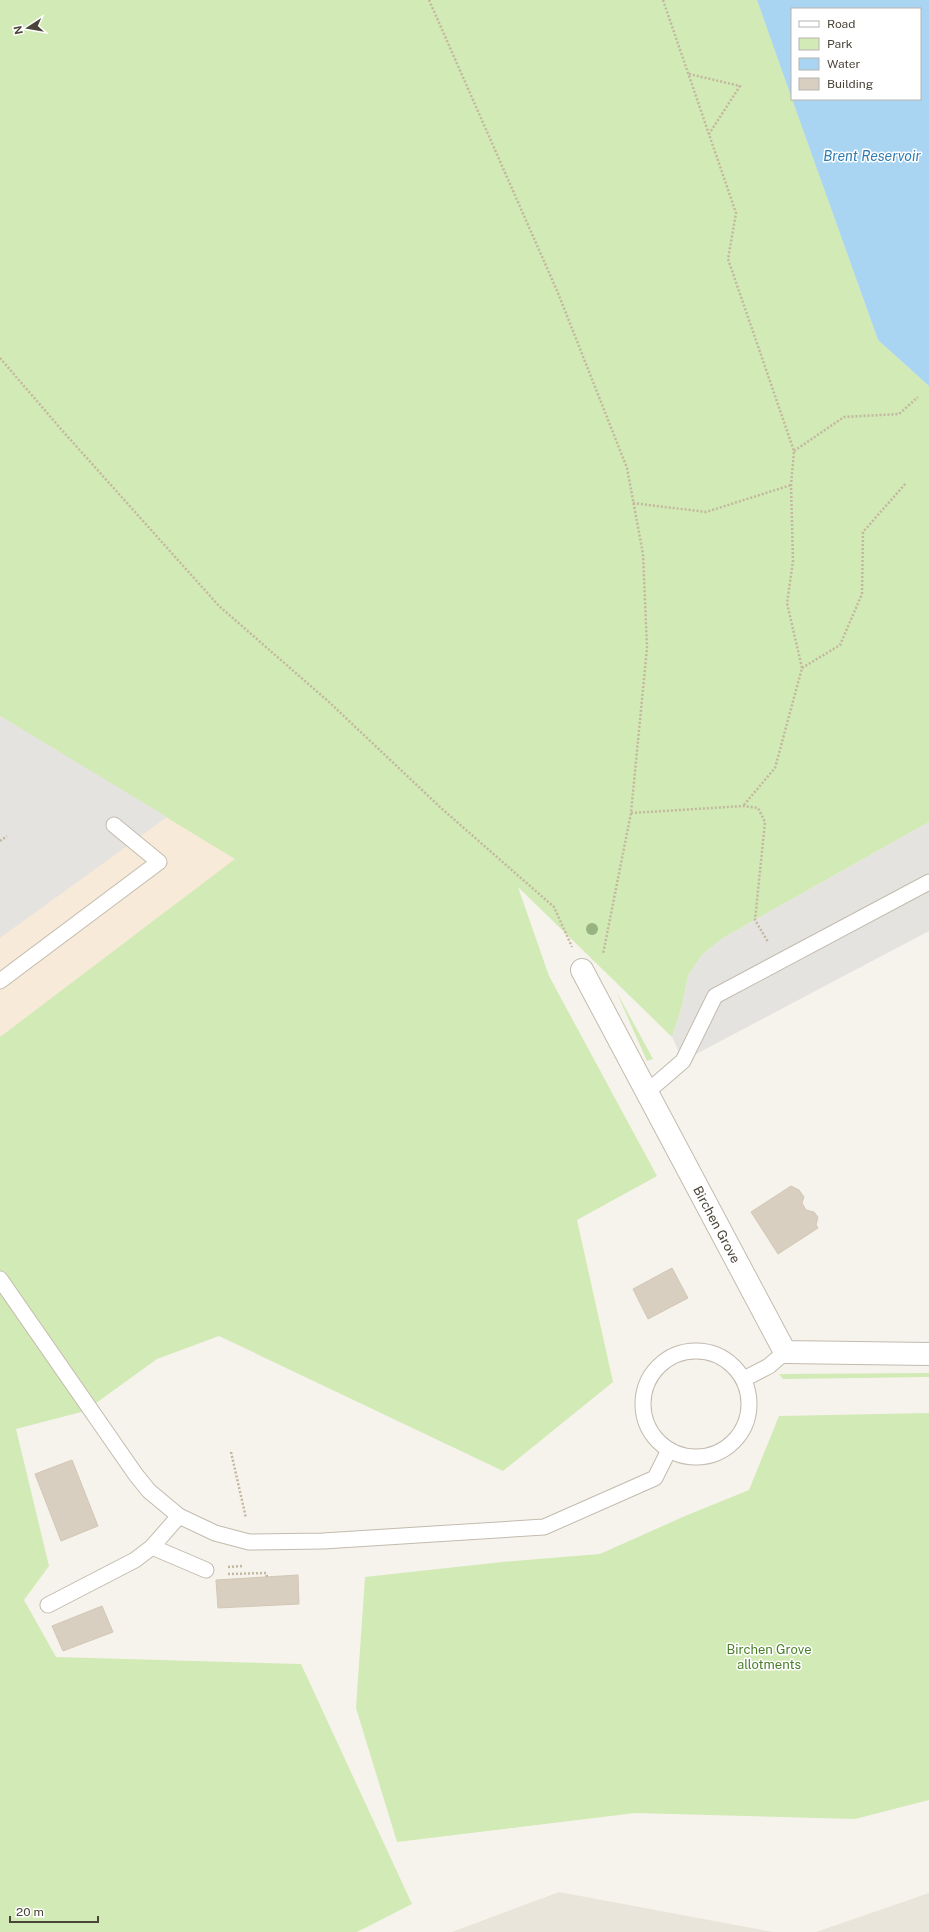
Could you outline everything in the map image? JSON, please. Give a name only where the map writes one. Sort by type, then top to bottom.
[{"type":"street","name":"Birchen Grove","points":[[582,970],[785,1352]]},
{"type":"street","points":[[785,1352],[929,1354]]},
{"type":"lane","points":[[0,981],[159,862],[114,825]]},
{"type":"lane","points":[[647,1092],[683,1061],[715,996],[929,882]]},
{"type":"lane","points":[[0,1279],[136,1475],[149,1491],[179,1516],[215,1534],[249,1542],[323,1541],[544,1527],[655,1478],[669,1450]]},
{"type":"lane","points":[[696,1350],[713,1353],[729,1361],[744,1379],[750,1406],[747,1421],[740,1435],[729,1447],[715,1454],[699,1458],[684,1456],[669,1450],[656,1439],[646,1424],[643,1407],[644,1390],[652,1374],[664,1361],[679,1353],[696,1350]]},
{"type":"lane","points":[[744,1379],[769,1366],[785,1352]]},
{"type":"lane","points":[[48,1605],[135,1560],[152,1547],[179,1516]]},
{"type":"lane","points":[[152,1547],[213,1569]]},
{"type":"path","points":[[429,0],[558,293],[627,468],[643,554],[647,648],[631,813],[603,957]]},
{"type":"path","points":[[663,0],[736,213],[728,259],[794,451],[791,485],[793,561],[787,603],[802,668],[775,768],[743,806]]},
{"type":"path","points":[[688,74],[740,86],[709,134]]},
{"type":"path","points":[[0,358],[60,428],[219,606],[329,702],[441,808],[554,907],[582,970]]},
{"type":"path","points":[[794,451],[844,417],[900,414],[918,397]]},
{"type":"path","points":[[802,668],[840,645],[862,594],[863,532],[906,483]]},
{"type":"path","points":[[633,503],[706,512],[791,485]]},
{"type":"path","points":[[631,813],[743,806],[758,808],[765,822],[755,920],[780,962]]},
{"type":"path","points":[[0,841],[7,836]]},
{"type":"path","points":[[231,1452],[240,1487],[247,1525]]},
{"type":"path","points":[[213,1569],[251,1565]]},
{"type":"path","points":[[244,1574],[266,1572],[267,1577]]},
{"type":"shaded area","points":[[0,598],[236,859],[0,1037]]},
{"type":"shaded area","points":[[0,716],[167,817],[0,938]]},
{"type":"shaded area","points":[[929,822],[929,931],[683,1061],[672,1037],[682,1007],[688,976],[702,955],[723,938]]},
{"type":"shaded area","points":[[559,1892],[773,1932],[452,1932]]},
{"type":"shaded area","points":[[929,1893],[929,1932],[816,1932]]},
{"type":"green space","points":[[0,0],[757,0],[791,96],[791,100],[793,100],[878,340],[929,386],[929,822],[723,938],[702,955],[688,976],[682,1007],[672,1037],[518,887],[549,976],[657,1176],[577,1220],[613,1382],[503,1471],[219,1336],[157,1359],[85,1411],[16,1429],[49,1566],[24,1600],[56,1657],[301,1664],[412,1904],[357,1932],[0,1932],[0,1037],[235,859],[0,716]]},
{"type":"green space","points":[[616,991],[653,1059],[647,1061]]},
{"type":"green space","points":[[929,1373],[929,1377],[783,1379],[779,1374]]},
{"type":"green space","name":"Birchen Grove allotments","points":[[929,1413],[929,1800],[855,1819],[635,1813],[397,1842],[356,1708],[365,1577],[502,1562],[600,1554],[685,1516],[749,1490],[779,1416]]},
{"type":"water","name":"Brent Reservoir","points":[[757,0],[929,0],[929,386],[878,340],[792,100],[921,100],[921,8],[791,8],[791,96]]},
{"type":"building","points":[[791,1186],[799,1190],[804,1197],[802,1203],[806,1210],[814,1212],[818,1217],[816,1225],[818,1228],[778,1254],[751,1212]]},
{"type":"building","points":[[672,1268],[688,1298],[648,1319],[633,1289]]},
{"type":"building","points":[[72,1460],[98,1526],[61,1541],[35,1474]]},
{"type":"building","points":[[298,1575],[299,1604],[218,1608],[216,1580]]},
{"type":"building","points":[[102,1606],[113,1632],[63,1651],[52,1626]]}]
